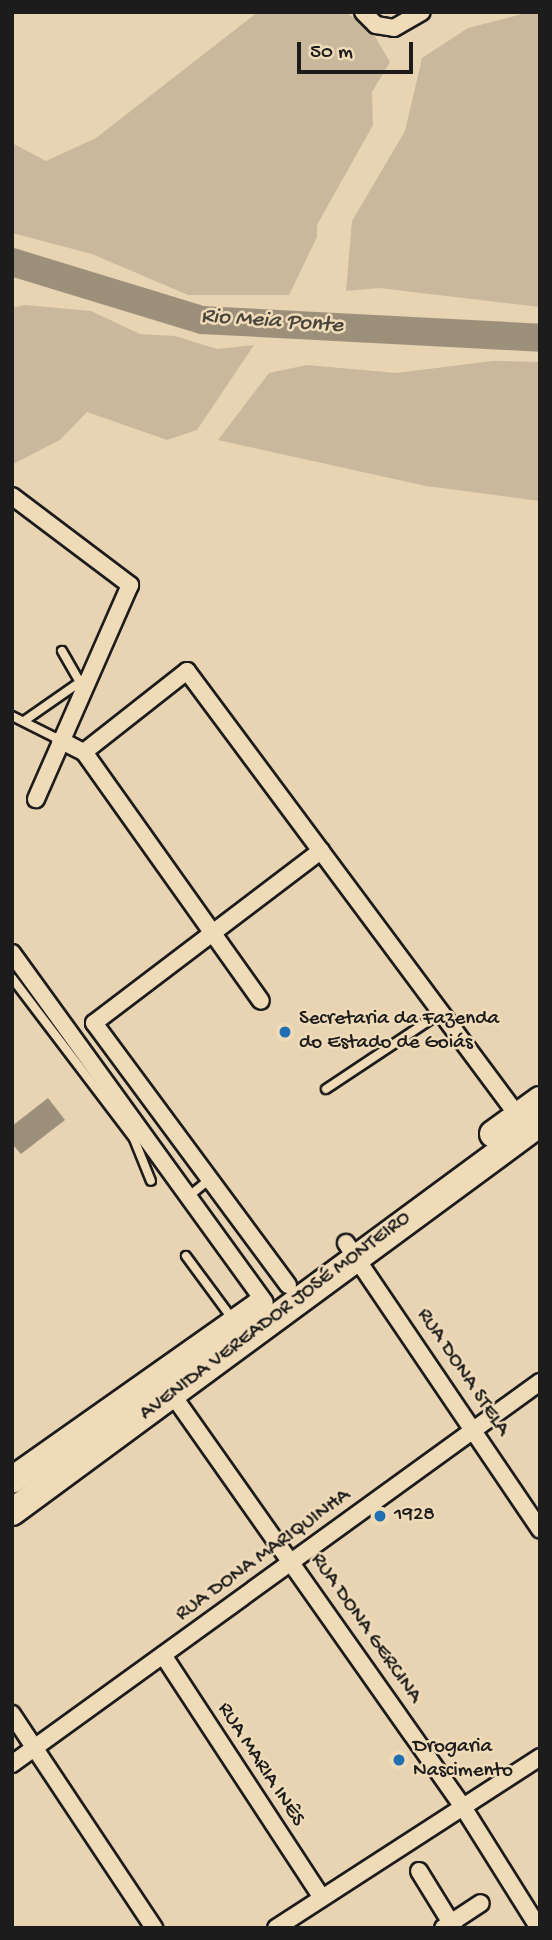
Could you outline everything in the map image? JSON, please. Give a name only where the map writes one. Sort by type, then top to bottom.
[{"type":"main road","name":"AVENIDA VEREADOR JOSÉ MONTEIRO","points":[[12,1513],[172,1394],[351,1249],[529,1119],[540,1100]]},
{"type":"main road","name":"AVENIDA VEREADOR JOSÉ MONTEIRO","points":[[12,1480],[288,1285],[351,1249]]},
{"type":"street","points":[[363,12],[376,25],[394,28],[422,12]]},
{"type":"street","points":[[12,496],[130,585],[85,679],[36,799]]},
{"type":"street","points":[[84,752],[187,671],[442,1012],[529,1119]]},
{"type":"street","points":[[60,740],[84,752],[261,1001]]},
{"type":"street","points":[[288,1285],[94,1023],[321,851]]},
{"type":"street","points":[[12,953],[265,1302]]},
{"type":"street","name":"RUA DONA STELA","points":[[351,1249],[540,1529]]},
{"type":"street","name":"RUA DONA MARIQUINHA","points":[[12,1765],[540,1382]]},
{"type":"street","name":"RUA DONA GERCINA","points":[[172,1394],[293,1561],[463,1807],[539,1928]]},
{"type":"street","name":"RUA MARIA INÊS","points":[[163,1656],[322,1898]]},
{"type":"street","points":[[12,1714],[154,1928]]},
{"type":"street","points":[[276,1928],[540,1756]]},
{"type":"street","points":[[419,1871],[450,1926],[481,1903]]},
{"type":"lane","points":[[24,721],[85,679],[62,651]]},
{"type":"lane","points":[[12,716],[60,740]]},
{"type":"lane","points":[[12,978],[134,1139],[151,1181]]},
{"type":"lane","points":[[326,1089],[442,1012]]},
{"type":"lane","points":[[189,1196],[211,1179]]},
{"type":"lane","points":[[186,1256],[236,1324]]},
{"type":"shaded area","points":[[258,12],[346,12],[374,35],[390,62],[372,92],[373,125],[317,225],[317,237],[289,295],[188,295],[92,254],[12,233],[12,143],[46,161],[96,138]]},
{"type":"shaded area","points":[[530,12],[540,12],[540,307],[379,288],[346,291],[352,221],[405,131],[422,58],[468,28]]},
{"type":"shaded area","points":[[25,305],[91,311],[140,334],[175,336],[217,349],[254,345],[197,430],[167,440],[87,412],[60,440],[13,464],[12,308]]},
{"type":"shaded area","points":[[493,361],[540,362],[540,501],[426,486],[218,440],[269,373],[307,365],[396,373]]},
{"type":"shaded area","points":[[48,1098],[65,1120],[21,1154],[12,1144],[12,1126]]},
{"type":"waterway","name":"Rio Meia Ponte","points":[[12,262],[202,320],[540,338]]},
{"type":"place","name":"Secretaria da Fazenda do Estado de Goiás","points":[[285,1032]]},
{"type":"place","name":"1928","points":[[380,1516]]},
{"type":"place","name":"Drogaria Nascimento","points":[[399,1760]]}]
